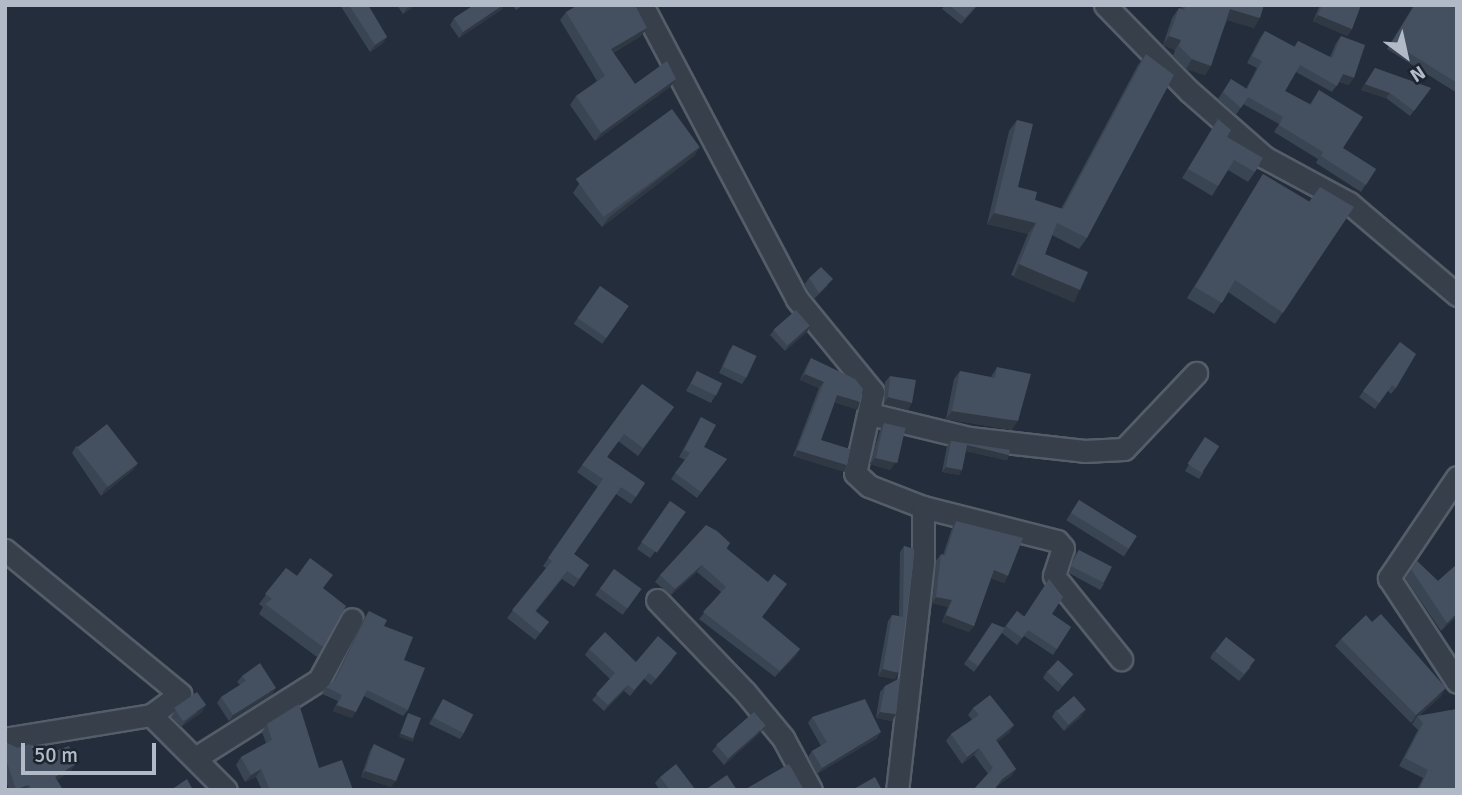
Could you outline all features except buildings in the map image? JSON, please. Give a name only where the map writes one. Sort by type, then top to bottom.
[{"type":"street","points":[[642,5],[797,299],[873,392],[855,473],[869,486],[923,507],[1058,541],[1063,548],[1054,576],[1121,659]]},
{"type":"street","points":[[1105,5],[1189,91],[1264,157],[1349,203],[1457,295]]},
{"type":"street","points":[[870,414],[969,438],[1084,451],[1124,449],[1196,373]]},
{"type":"street","points":[[1457,477],[1389,578],[1457,682]]},
{"type":"street","points":[[897,790],[923,563],[923,507]]},
{"type":"street","points":[[5,550],[180,694],[151,715],[5,739]]},
{"type":"street","points":[[657,600],[767,720],[811,790]]},
{"type":"street","points":[[197,757],[319,680],[352,619]]},
{"type":"street","points":[[151,715],[197,757],[226,790]]}]
